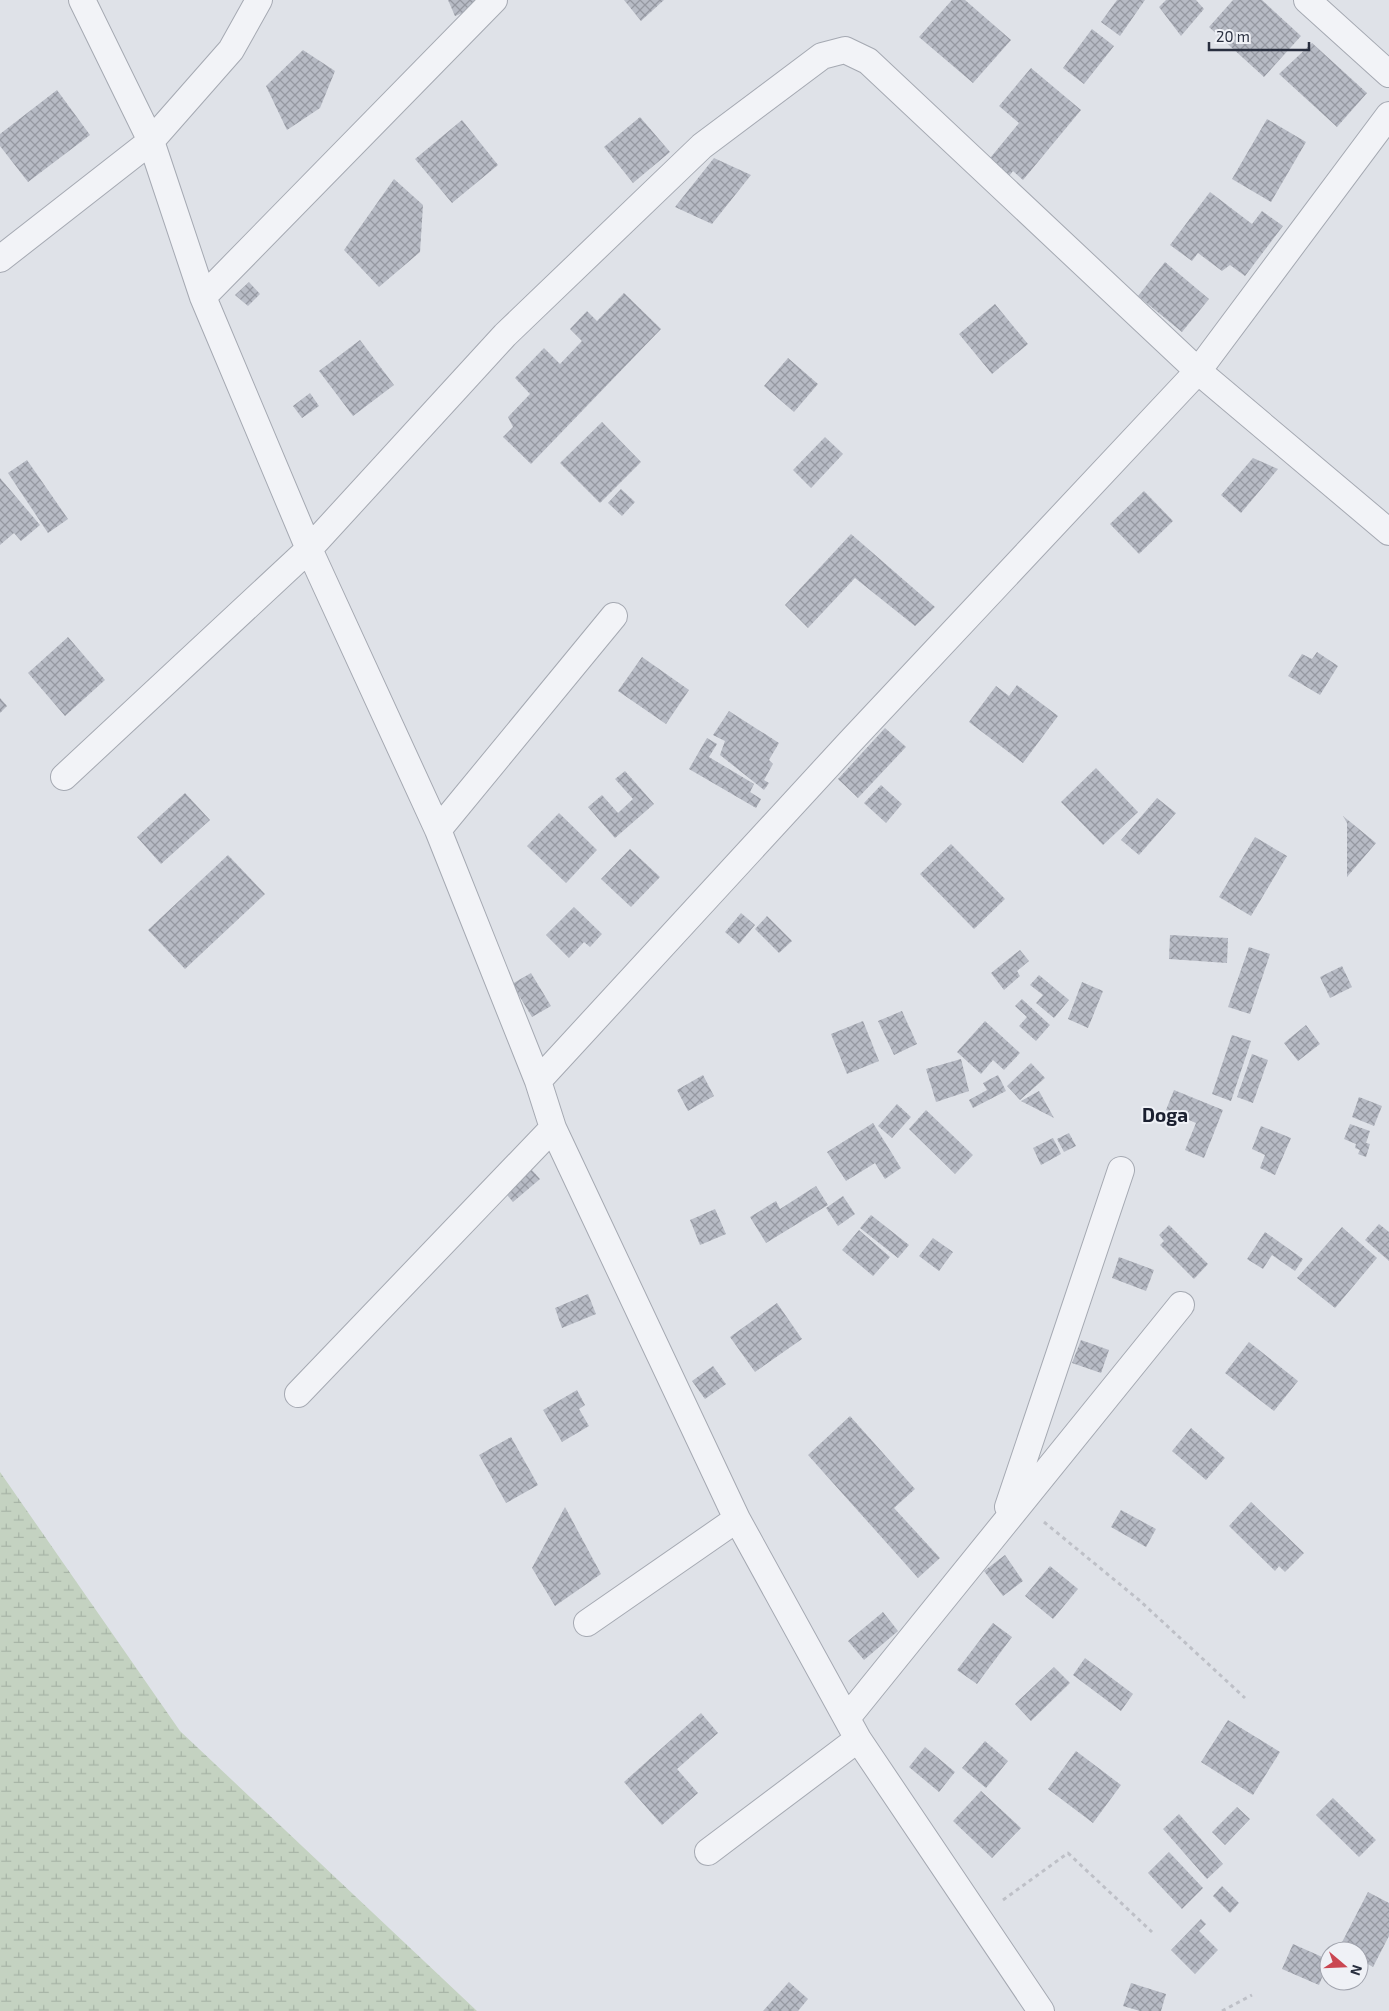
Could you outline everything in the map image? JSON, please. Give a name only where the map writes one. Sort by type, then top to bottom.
[{"type":"street","points":[[82,0],[151,141],[203,297],[309,549],[438,830],[538,1081],[553,1128],[737,1519],[853,1728],[1041,2011]]},
{"type":"street","points":[[0,259],[151,141],[231,50],[259,0]]},
{"type":"street","points":[[203,297],[494,0]]},
{"type":"street","points":[[1307,0],[1389,74]]},
{"type":"street","points":[[64,777],[309,549],[504,335],[702,146],[822,56],[845,50],[868,61],[1198,371],[1389,532]]},
{"type":"street","points":[[538,1081],[850,742],[1198,371],[1389,115]]},
{"type":"street","points":[[438,830],[614,616]]},
{"type":"street","points":[[298,1394],[553,1128]]},
{"type":"street","points":[[1003,1525],[1121,1170]]},
{"type":"street","points":[[708,1852],[853,1728],[1020,1503],[1181,1305]]},
{"type":"street","points":[[587,1623],[737,1519]]},
{"type":"path","points":[[1020,1503],[1140,1600],[1245,1698]]},
{"type":"path","points":[[979,1918],[1068,1853],[1152,1932]]},
{"type":"path","points":[[1222,2011],[1252,1994]]},
{"type":"green space","points":[[0,1472],[180,1731],[477,2011],[0,2011]]},
{"type":"building","points":[[448,0],[481,0],[483,5],[455,16]]},
{"type":"building","points":[[624,0],[664,0],[641,21]]},
{"type":"building","points":[[952,0],[965,0],[1011,40],[973,83],[919,37]]},
{"type":"building","points":[[1117,0],[1145,0],[1120,36],[1101,22]]},
{"type":"building","points":[[1166,0],[1196,0],[1204,9],[1181,36],[1159,7]]},
{"type":"building","points":[[1233,0],[1262,0],[1301,36],[1264,77],[1209,27]]},
{"type":"building","points":[[1092,29],[1114,46],[1084,84],[1063,68]]},
{"type":"building","points":[[1312,43],[1367,93],[1337,127],[1279,74]]},
{"type":"building","points":[[303,50],[335,71],[320,108],[287,130],[266,86]]},
{"type":"building","points":[[1031,68],[1081,110],[1023,180],[1013,171],[1006,180],[986,163],[1019,123],[999,106]]},
{"type":"building","points":[[57,90],[90,135],[28,182],[0,146],[0,134]]},
{"type":"building","points":[[640,117],[670,152],[633,183],[604,147]]},
{"type":"building","points":[[1267,119],[1306,142],[1271,202],[1232,179]]},
{"type":"building","points":[[462,120],[498,165],[452,203],[415,159]]},
{"type":"building","points":[[714,158],[751,175],[712,224],[675,207]]},
{"type":"building","points":[[394,179],[423,205],[420,252],[379,287],[344,250]]},
{"type":"building","points":[[1210,192],[1252,224],[1262,211],[1283,226],[1245,276],[1230,265],[1222,271],[1198,253],[1192,261],[1170,245]]},
{"type":"building","points":[[1165,262],[1209,299],[1182,332],[1138,296]]},
{"type":"building","points":[[249,282],[260,294],[248,306],[235,295]]},
{"type":"building","points":[[624,293],[661,329],[531,464],[503,437],[513,427],[508,417],[530,394],[515,378],[544,348],[560,364],[582,341],[570,329],[587,311],[597,321]]},
{"type":"building","points":[[995,304],[1028,344],[992,374],[959,334]]},
{"type":"building","points":[[360,340],[394,385],[353,416],[319,371]]},
{"type":"building","points":[[788,358],[818,384],[794,412],[764,386]]},
{"type":"building","points":[[310,393],[319,406],[302,418],[293,406]]},
{"type":"building","points":[[602,422],[641,462],[600,503],[560,463]]},
{"type":"building","points":[[825,437],[843,454],[811,488],[793,470]]},
{"type":"building","points":[[1253,458],[1278,469],[1241,513],[1221,495]]},
{"type":"building","points":[[27,460],[68,519],[48,533],[8,473]]},
{"type":"building","points":[[0,478],[40,525],[21,541],[14,533],[0,545]]},
{"type":"building","points":[[621,489],[635,502],[622,516],[608,503]]},
{"type":"building","points":[[1144,491],[1173,521],[1139,554],[1110,524]]},
{"type":"building","points":[[851,534],[935,607],[915,626],[855,578],[808,628],[785,605]]},
{"type":"building","points":[[68,637],[105,680],[65,716],[28,673]]},
{"type":"building","points":[[1317,652],[1338,666],[1320,695],[1288,676],[1302,654],[1312,659]]},
{"type":"building","points":[[642,657],[689,690],[666,724],[618,691]]},
{"type":"building","points":[[1017,685],[1058,716],[1023,763],[969,722],[996,686],[1009,696]]},
{"type":"building","points":[[0,698],[7,706],[0,713]]},
{"type":"building","points":[[729,711],[779,743],[769,760],[773,764],[764,780],[769,783],[764,790],[720,755],[725,741],[713,735]]},
{"type":"building","points":[[885,728],[906,747],[858,798],[838,779]]},
{"type":"building","points":[[707,738],[717,744],[709,757],[754,784],[750,792],[761,799],[756,808],[689,769]]},
{"type":"building","points":[[1096,768],[1138,812],[1103,845],[1061,802]]},
{"type":"building","points":[[625,771],[654,804],[615,838],[588,807],[602,795],[618,813],[633,799],[615,779]]},
{"type":"building","points":[[881,785],[902,804],[886,823],[864,803]]},
{"type":"building","points":[[185,793],[210,820],[161,864],[137,837]]},
{"type":"building","points":[[1157,798],[1176,813],[1139,855],[1121,840]]},
{"type":"building","points":[[559,813],[597,850],[566,883],[527,846]]},
{"type":"building","points":[[1343,816],[1376,843],[1347,877],[1347,823]]},
{"type":"building","points":[[1255,837],[1287,856],[1251,916],[1219,897]]},
{"type":"building","points":[[951,844],[1005,899],[974,929],[920,874]]},
{"type":"building","points":[[630,849],[660,877],[631,907],[601,879]]},
{"type":"building","points":[[228,855],[265,894],[185,969],[148,930]]},
{"type":"building","points":[[574,907],[602,934],[590,947],[584,942],[569,958],[546,935]]},
{"type":"building","points":[[741,913],[755,925],[739,944],[725,932]]},
{"type":"building","points":[[767,916],[792,941],[779,953],[755,929]]},
{"type":"building","points":[[1170,935],[1228,938],[1227,963],[1169,959]]},
{"type":"building","points":[[1249,947],[1270,954],[1250,1014],[1228,1007]]},
{"type":"building","points":[[1020,950],[1029,961],[1017,971],[1020,976],[1004,990],[991,973]]},
{"type":"building","points":[[1342,966],[1352,987],[1330,998],[1320,977]]},
{"type":"building","points":[[531,973],[551,1006],[532,1017],[512,984]]},
{"type":"building","points":[[1039,975],[1069,1000],[1054,1018],[1036,1003],[1043,995],[1030,985]]},
{"type":"building","points":[[1082,982],[1103,991],[1088,1028],[1068,1019]]},
{"type":"building","points":[[1022,999],[1050,1025],[1036,1041],[1019,1026],[1027,1017],[1015,1006]]},
{"type":"building","points":[[902,1011],[917,1044],[894,1055],[878,1021]]},
{"type":"building","points":[[863,1021],[879,1061],[847,1074],[831,1034]]},
{"type":"building","points":[[985,1021],[1020,1053],[1004,1070],[993,1060],[981,1074],[957,1052]]},
{"type":"building","points":[[1306,1025],[1320,1044],[1298,1061],[1284,1043]]},
{"type":"building","points":[[1232,1035],[1251,1041],[1231,1101],[1212,1094]]},
{"type":"building","points":[[1252,1054],[1268,1060],[1253,1103],[1237,1097]]},
{"type":"building","points":[[961,1059],[969,1091],[936,1102],[926,1069]]},
{"type":"building","points":[[1031,1063],[1045,1078],[1020,1100],[1007,1086]]},
{"type":"building","points":[[703,1075],[714,1096],[688,1111],[677,1090]]},
{"type":"building","points":[[998,1075],[1006,1091],[973,1108],[969,1100],[987,1090],[983,1083]]},
{"type":"building","points":[[1174,1090],[1223,1110],[1204,1158],[1185,1150],[1196,1123],[1166,1110]]},
{"type":"building","points":[[1039,1091],[1054,1118],[1021,1101]]},
{"type":"building","points":[[1359,1097],[1382,1106],[1374,1126],[1352,1117]]},
{"type":"building","points":[[897,1104],[911,1117],[892,1138],[878,1126]]},
{"type":"building","points":[[926,1110],[973,1155],[955,1174],[909,1129]]},
{"type":"building","points":[[873,1123],[901,1168],[885,1179],[875,1163],[846,1181],[827,1152]]},
{"type":"building","points":[[1350,1124],[1370,1131],[1366,1143],[1370,1144],[1366,1157],[1358,1154],[1360,1150],[1355,1148],[1356,1144],[1344,1139]]},
{"type":"building","points":[[1261,1126],[1291,1138],[1275,1175],[1260,1168],[1265,1155],[1252,1149]]},
{"type":"building","points":[[1069,1133],[1076,1146],[1064,1152],[1057,1139]]},
{"type":"building","points":[[1053,1138],[1061,1154],[1041,1165],[1033,1148]]},
{"type":"building","points":[[530,1168],[540,1179],[513,1202],[503,1190]]},
{"type":"building","points":[[816,1186],[828,1205],[766,1243],[750,1217],[776,1201],[780,1209]]},
{"type":"building","points":[[843,1196],[855,1214],[838,1226],[826,1208]]},
{"type":"building","points":[[715,1209],[726,1234],[700,1245],[690,1220]]},
{"type":"building","points":[[871,1215],[909,1245],[898,1258],[860,1228]]},
{"type":"building","points":[[1379,1224],[1389,1232],[1389,1261],[1365,1240]]},
{"type":"building","points":[[1169,1225],[1208,1264],[1194,1279],[1160,1245],[1164,1241],[1159,1235]]},
{"type":"building","points":[[1342,1227],[1377,1258],[1335,1308],[1297,1278]]},
{"type":"building","points":[[859,1230],[890,1257],[873,1276],[842,1250]]},
{"type":"building","points":[[1265,1232],[1303,1259],[1295,1271],[1272,1255],[1263,1269],[1247,1259]]},
{"type":"building","points":[[933,1238],[953,1252],[939,1271],[919,1256]]},
{"type":"building","points":[[1119,1257],[1154,1270],[1146,1291],[1112,1278]]},
{"type":"building","points":[[588,1294],[596,1314],[562,1328],[555,1308]]},
{"type":"building","points":[[777,1303],[802,1339],[755,1372],[730,1337]]},
{"type":"building","points":[[1081,1340],[1109,1350],[1101,1373],[1072,1363]]},
{"type":"building","points":[[1249,1342],[1298,1381],[1274,1411],[1225,1373]]},
{"type":"building","points":[[713,1366],[726,1384],[705,1399],[692,1381]]},
{"type":"building","points":[[577,1390],[585,1405],[579,1409],[589,1426],[562,1442],[543,1410]]},
{"type":"building","points":[[850,1416],[915,1489],[894,1508],[940,1558],[918,1578],[808,1455]]},
{"type":"building","points":[[1191,1428],[1225,1458],[1206,1480],[1172,1451]]},
{"type":"building","points":[[511,1437],[538,1485],[506,1503],[479,1455]]},
{"type":"building","points":[[1251,1502],[1304,1553],[1285,1572],[1279,1566],[1275,1571],[1229,1526]]},
{"type":"building","points":[[565,1507],[601,1574],[555,1606],[532,1568]]},
{"type":"building","points":[[1121,1510],[1156,1529],[1146,1547],[1111,1527]]},
{"type":"building","points":[[1005,1555],[1023,1581],[1003,1596],[984,1571]]},
{"type":"building","points":[[1050,1566],[1078,1589],[1053,1619],[1025,1596]]},
{"type":"building","points":[[883,1612],[898,1631],[864,1660],[848,1641]]},
{"type":"building","points":[[993,1623],[1012,1637],[977,1684],[957,1670]]},
{"type":"building","points":[[1085,1658],[1133,1694],[1121,1711],[1073,1675]]},
{"type":"building","points":[[1054,1667],[1070,1683],[1031,1721],[1015,1704]]},
{"type":"building","points":[[701,1713],[718,1733],[677,1769],[698,1793],[662,1825],[624,1782]]},
{"type":"building","points":[[1228,1720],[1280,1752],[1253,1795],[1201,1762]]},
{"type":"building","points":[[985,1741],[1008,1761],[986,1788],[962,1768]]},
{"type":"building","points":[[925,1747],[955,1772],[939,1792],[909,1767]]},
{"type":"building","points":[[1076,1751],[1121,1785],[1093,1823],[1048,1789]]},
{"type":"building","points":[[981,1791],[1021,1828],[992,1858],[953,1821]]},
{"type":"building","points":[[1333,1798],[1376,1840],[1359,1857],[1316,1815]]},
{"type":"building","points":[[1237,1807],[1250,1819],[1225,1845],[1212,1832]]},
{"type":"building","points":[[1179,1814],[1223,1864],[1207,1879],[1163,1829]]},
{"type":"building","points":[[1169,1852],[1203,1888],[1182,1909],[1148,1873]]},
{"type":"building","points":[[1222,1886],[1239,1903],[1230,1913],[1213,1896]]},
{"type":"building","points":[[1368,1892],[1389,1903],[1389,1936],[1373,1967],[1369,1965],[1369,1941],[1343,1941]]},
{"type":"building","points":[[1201,1919],[1206,1924],[1199,1931],[1218,1950],[1195,1974],[1171,1950]]},
{"type":"building","points":[[1293,1944],[1319,1956],[1319,1985],[1282,1969]]},
{"type":"building","points":[[789,1982],[808,1999],[798,2011],[763,2011]]},
{"type":"building","points":[[1131,1983],[1166,1994],[1161,2011],[1140,2011],[1123,2006]]},
{"type":"district","name":"Doga","points":[[1165,1114]]}]
